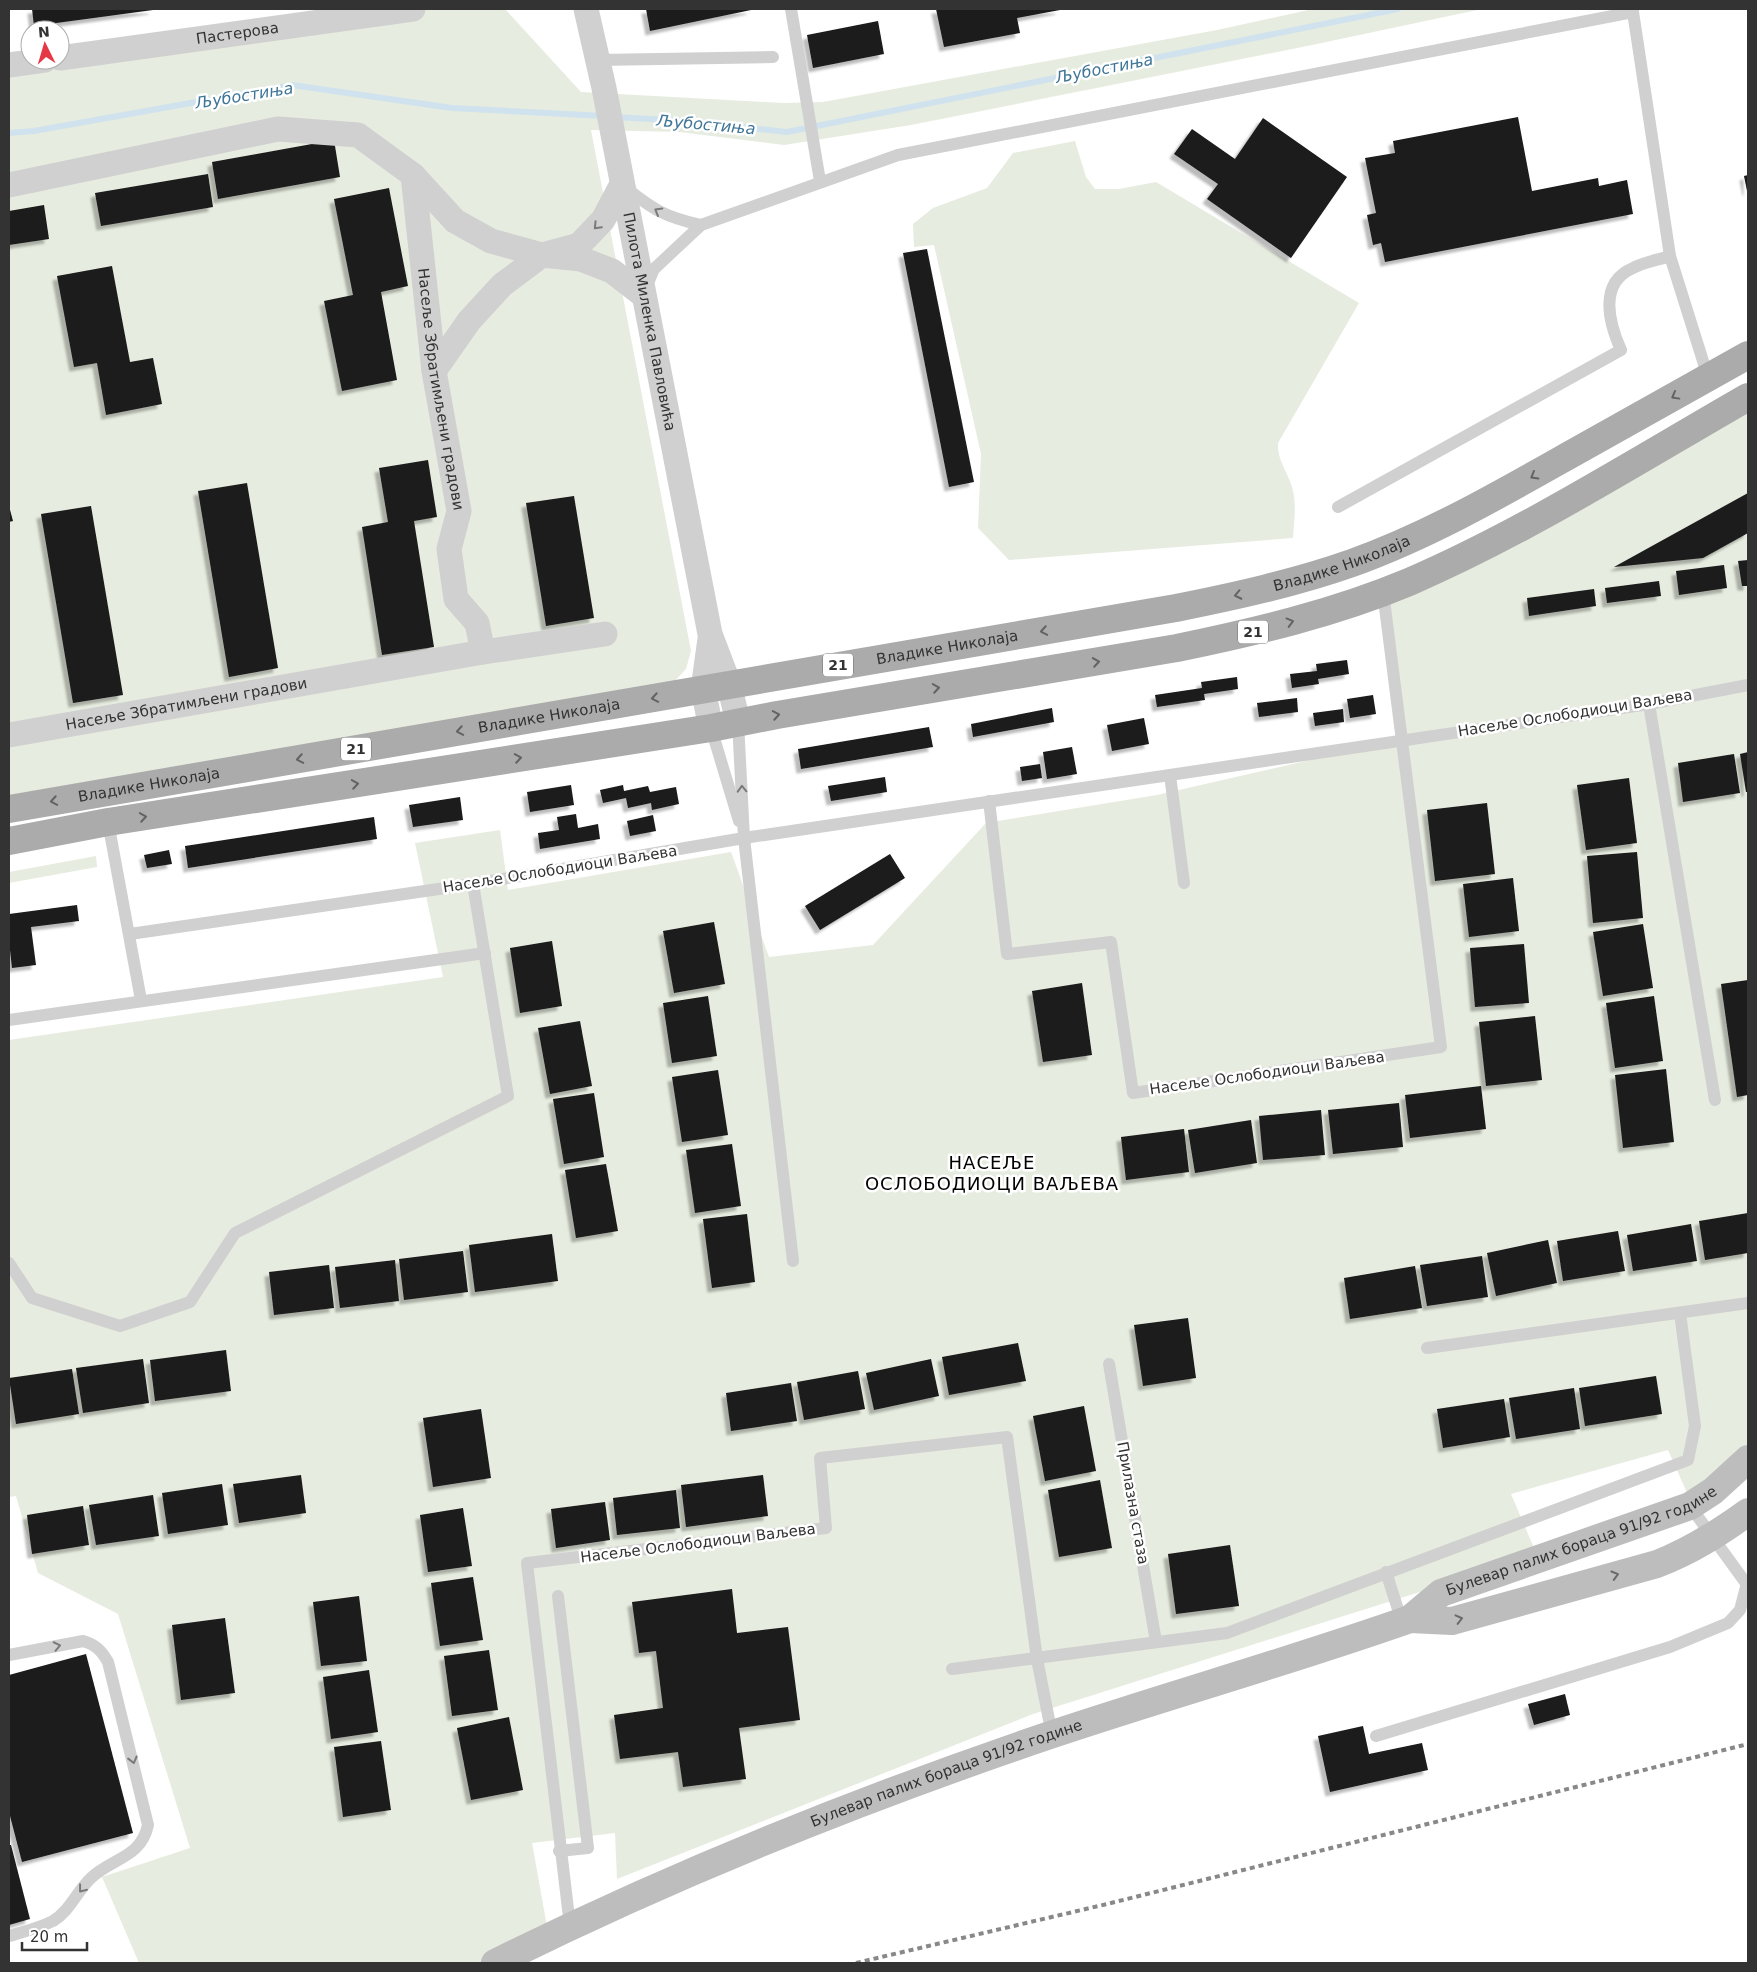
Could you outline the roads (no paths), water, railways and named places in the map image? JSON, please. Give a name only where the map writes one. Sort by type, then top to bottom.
[{"type":"main road","name":"Владике Николаја","points":[[9,809],[1176,608],[1300,580],[1354,562],[1420,534],[1495,498],[1748,355]]},
{"type":"main road","name":"Владике Николаја","points":[[9,841],[108,822],[711,728],[1242,635],[1309,617],[1383,592],[1491,544],[1748,398]]},
{"type":"street","name":"Пастерова","points":[[70,56],[288,17],[413,9]]},
{"type":"street","name":"Пилота Миленка Павловића","points":[[586,9],[604,88],[710,634],[716,687]]},
{"type":"street","points":[[9,185],[278,129],[358,135],[412,176],[455,221],[491,242],[542,255],[581,259],[612,271],[643,294]]},
{"type":"street","name":"Насеље Збратимљени градови","points":[[412,176],[434,371],[459,511],[449,549],[456,599],[477,623],[483,652]]},
{"type":"street","points":[[434,371],[469,321],[502,285],[542,255],[579,245],[603,220],[622,184]]},
{"type":"street","name":"Насеље Збратимљени градови","points":[[9,735],[483,652],[605,634]]},
{"type":"street","points":[[716,687],[738,722]]},
{"type":"street","points":[[711,728],[716,687]]},
{"type":"street","name":"Булевар палих бораца 91/92 године","points":[[1406,1620],[1441,1593],[1690,1506],[1713,1491],[1748,1459]]},
{"type":"street","name":"Булевар палих бораца 91/92 године","points":[[495,1963],[570,1926],[879,1796],[1052,1735],[1406,1620],[1452,1621],[1461,1619],[1657,1564],[1687,1552],[1748,1512]]},
{"type":"lane","points":[[792,9],[814,156],[820,181]]},
{"type":"lane","points":[[643,294],[654,269],[701,225],[820,181],[898,155],[1633,10],[1670,256],[1708,377]]},
{"type":"lane","points":[[598,60],[773,57]]},
{"type":"lane","points":[[622,184],[647,204],[671,218],[701,225]]},
{"type":"lane","points":[[1338,507],[1621,350],[1615,336],[1608,305],[1615,282],[1631,268],[1670,256]]},
{"type":"lane","name":"Насеље Ослободиоци Ваљева","points":[[988,801],[1007,954],[1111,942],[1134,1093],[1441,1047],[1383,592]]},
{"type":"lane","name":"Насеље Ослободиоци Ваљева","points":[[130,934],[473,884],[744,838],[988,801],[1649,704],[1748,685]]},
{"type":"lane","points":[[1649,704],[1715,1100]]},
{"type":"lane","points":[[738,722],[744,838],[793,1260]]},
{"type":"lane","points":[[711,728],[744,838]]},
{"type":"lane","points":[[1170,775],[1184,883]]},
{"type":"lane","points":[[108,822],[141,1000]]},
{"type":"lane","points":[[9,1263],[32,1298],[120,1326],[190,1302],[235,1233],[508,1096],[473,884]]},
{"type":"lane","points":[[9,1020],[485,953]]},
{"type":"lane","points":[[1426,1348],[1748,1303]]},
{"type":"lane","points":[[952,1669],[1227,1633],[1688,1460],[1695,1426],[1680,1313]]},
{"type":"lane","name":"Прилазна стаза","points":[[1109,1364],[1156,1642]]},
{"type":"lane","name":"Насеље Ослободиоци Ваљева","points":[[570,1926],[559,1851],[527,1563],[826,1528],[820,1458],[1007,1437],[1037,1659],[1052,1735]]},
{"type":"lane","points":[[1376,1736],[1670,1647],[1728,1623],[1740,1610],[1747,1585],[1714,1536],[1690,1506]]},
{"type":"lane","points":[[1386,1572],[1406,1620]]},
{"type":"lane","points":[[558,1596],[588,1848],[559,1851]]},
{"type":"lane","points":[[9,1655],[83,1641],[93,1644],[101,1650],[108,1662],[148,1825],[145,1837],[139,1847],[90,1879],[66,1910],[54,1920],[9,1936]]},
{"type":"waterway","name":"Љубостиња","points":[[614,117],[687,121],[787,132],[1398,9]]},
{"type":"waterway","name":"Љубостиња","points":[[9,133],[34,131],[292,85],[452,108],[604,116]]},
{"type":"railway","points":[[856,1963],[1107,1904],[1748,1744]]},
{"type":"district","name":"НАСЕЉЕ ОСЛОБОДИОЦИ ВАЉЕВА","points":[[992,1173]]}]
